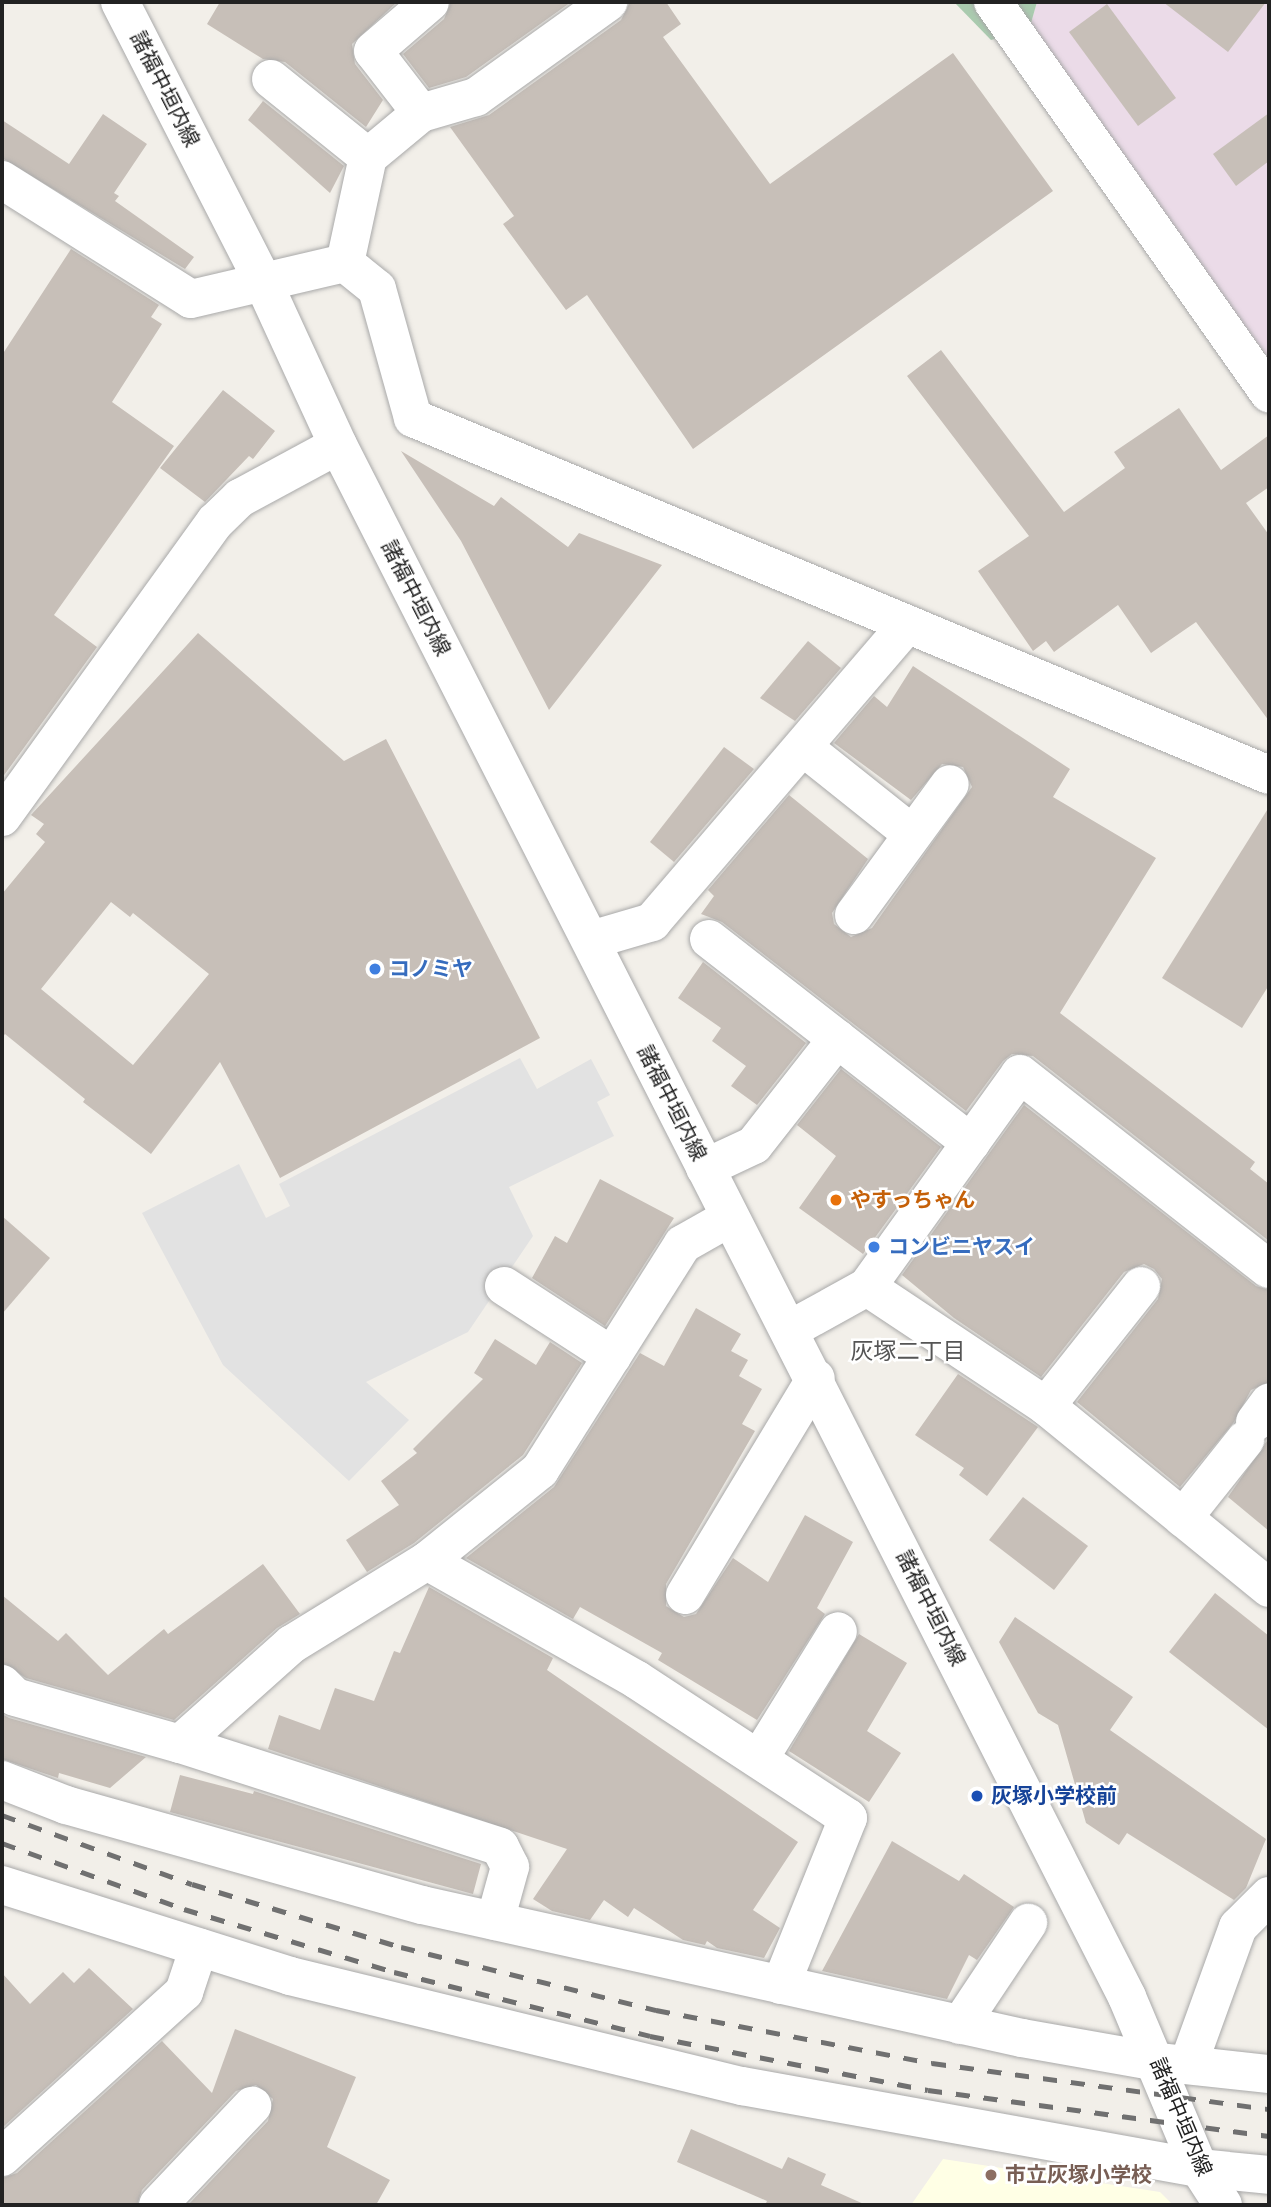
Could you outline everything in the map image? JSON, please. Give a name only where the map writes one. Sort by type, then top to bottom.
[{"type":"street","name":"諸福中垣内線","points":[[120,2],[263,282],[338,445],[591,940],[729,1218],[791,1329],[1173,2063],[1199,2168],[1223,2205]]},
{"type":"street","points":[[345,263],[368,157],[421,113],[476,96],[608,2]]},
{"type":"street","points":[[993,2],[1269,393]]},
{"type":"street","points":[[418,6],[373,51],[421,113]]},
{"type":"street","points":[[271,79],[368,157]]},
{"type":"street","points":[[2,180],[191,299],[345,263]]},
{"type":"street","points":[[345,263],[377,289],[413,418],[1269,775]]},
{"type":"street","points":[[2,816],[215,522],[240,498],[338,445]]},
{"type":"street","points":[[591,940],[652,922],[907,624]]},
{"type":"street","points":[[803,747],[912,834]]},
{"type":"street","points":[[854,915],[950,783]]},
{"type":"street","points":[[709,939],[971,1143]]},
{"type":"street","points":[[705,1168],[754,1145],[837,1039]]},
{"type":"street","points":[[791,1329],[867,1287],[1020,1074],[1269,1269]]},
{"type":"street","points":[[180,1744],[292,1644],[428,1561],[540,1470],[683,1244],[729,1218]]},
{"type":"street","points":[[504,1286],[612,1356]]},
{"type":"street","points":[[1046,1406],[1141,1286]]},
{"type":"street","points":[[867,1287],[1046,1406],[1269,1588]]},
{"type":"street","points":[[685,1595],[816,1378]]},
{"type":"street","points":[[1183,1518],[1257,1422]]},
{"type":"street","points":[[428,1561],[637,1680],[848,1818],[781,1985]]},
{"type":"street","points":[[759,1759],[838,1631]]},
{"type":"street","points":[[2,1684],[15,1697],[180,1744],[500,1847],[510,1867],[495,1922]]},
{"type":"street","points":[[2,1780],[66,1805],[422,1905],[495,1922],[960,2025],[1173,2063],[1269,2074]]},
{"type":"street","points":[[3,1888],[290,1976],[742,2086],[1199,2168],[1269,2175]]},
{"type":"street","points":[[1173,2063],[1238,1927],[1269,1896]]},
{"type":"street","points":[[960,2025],[1028,1923]]},
{"type":"street","points":[[2,2157],[184,1992],[198,1947]]},
{"type":"street","points":[[158,2205],[252,2106]]},
{"type":"shaded area","points":[[954,2],[1037,2],[1029,30],[991,40]]},
{"type":"shaded area","points":[[1037,2],[1269,2],[1269,359],[1029,30]]},
{"type":"shaded area","points":[[520,1058],[537,1089],[591,1059],[610,1095],[597,1102],[614,1136],[509,1187],[533,1236],[468,1332],[366,1382],[409,1420],[349,1481],[223,1365],[142,1213],[239,1164],[266,1218],[290,1206],[279,1184]]},
{"type":"shaded area","name":"市立灰塚小学校","points":[[943,2159],[1160,2192],[1173,2205],[911,2205]]},
{"type":"building","points":[[220,2],[397,2],[352,44],[355,64],[383,100],[366,127],[285,62],[263,59],[207,24]]},
{"type":"building","points":[[451,2],[571,2],[466,77],[429,88],[403,54],[444,19]]},
{"type":"building","points":[[630,2],[666,2],[681,24],[663,37],[770,184],[953,53],[1053,191],[693,449],[587,295],[566,310],[503,224],[514,216],[450,127],[489,115],[621,20]]},
{"type":"building","points":[[1163,2],[1266,2],[1228,52]]},
{"type":"building","points":[[1107,4],[1176,98],[1138,126],[1069,32]]},
{"type":"building","points":[[263,101],[344,166],[330,193],[248,120]]},
{"type":"building","points":[[1269,113],[1269,161],[1236,186],[1213,154]]},
{"type":"building","points":[[103,114],[147,144],[114,193],[119,196],[115,201],[194,257],[185,269],[2,158],[2,120],[69,164]]},
{"type":"building","points":[[71,249],[159,305],[151,317],[162,324],[112,402],[174,446],[54,615],[97,647],[2,778],[2,355]]},
{"type":"building","points":[[941,350],[1064,512],[1125,468],[1114,452],[1179,408],[1221,470],[1269,435],[1269,487],[1246,503],[1269,535],[1269,721],[1196,622],[1151,653],[1118,605],[1054,652],[1046,641],[1033,651],[978,571],[1029,536],[907,376]]},
{"type":"building","points":[[223,390],[275,431],[253,459],[249,456],[205,502],[160,468]]},
{"type":"building","points":[[401,451],[494,506],[501,497],[568,547],[579,533],[662,565],[549,710],[461,541]]},
{"type":"building","points":[[198,633],[344,761],[386,739],[540,1038],[280,1178],[220,1062],[151,1154],[83,1102],[85,1099],[5,1034],[2,1038],[2,894],[45,842],[36,834],[44,824],[31,815]],"holes":[[[111,902],[130,917],[133,913],[209,974],[133,1065],[41,989]]]},
{"type":"building","points":[[808,641],[841,668],[795,721],[760,698]]},
{"type":"building","points":[[913,666],[1070,769],[1053,797],[1156,858],[1060,1013],[1255,1162],[1250,1169],[1269,1184],[1269,1241],[1033,1056],[1012,1054],[1003,1061],[966,1111],[722,922],[701,914],[714,896],[708,890],[789,795],[868,859],[832,913],[834,924],[851,937],[872,928],[972,787],[963,767],[942,764],[911,800],[834,743],[874,696],[887,707]]},
{"type":"building","points":[[724,747],[754,769],[674,862],[650,842]]},
{"type":"building","points":[[1269,807],[1269,985],[1242,1028],[1162,978]]},
{"type":"building","points":[[703,962],[806,1043],[757,1105],[731,1086],[746,1066],[712,1041],[721,1028],[678,998]]},
{"type":"building","points":[[841,1069],[941,1147],[863,1254],[799,1208],[836,1156],[797,1125]]},
{"type":"building","points":[[1024,1105],[1256,1286],[1269,1290],[1269,1382],[1251,1390],[1234,1422],[1180,1487],[1077,1402],[1158,1299],[1162,1279],[1154,1269],[1144,1264],[1124,1272],[1041,1377],[954,1318],[902,1275]]},
{"type":"building","points":[[600,1179],[674,1218],[605,1326],[532,1278],[555,1236],[567,1243]]},
{"type":"building","points":[[2,1216],[50,1258],[2,1314]]},
{"type":"building","points":[[696,1308],[741,1334],[731,1351],[748,1360],[739,1376],[762,1389],[742,1424],[755,1431],[666,1584],[666,1606],[684,1617],[696,1614],[733,1558],[768,1582],[805,1515],[853,1542],[817,1608],[825,1614],[757,1720],[658,1660],[662,1653],[580,1607],[573,1619],[466,1558],[554,1487],[640,1353],[664,1366]]},
{"type":"building","points":[[495,1339],[536,1365],[550,1342],[582,1363],[523,1455],[414,1543],[367,1572],[346,1540],[399,1505],[381,1481],[417,1453],[413,1449],[483,1379],[474,1373]]},
{"type":"building","points":[[958,1374],[1038,1427],[987,1496],[959,1475],[964,1468],[915,1435]]},
{"type":"building","points":[[1269,1438],[1269,1531],[1228,1497]]},
{"type":"building","points":[[1023,1497],[1088,1546],[1054,1590],[989,1540]]},
{"type":"building","points":[[263,1564],[300,1614],[277,1628],[174,1720],[26,1678],[2,1663],[2,1595],[58,1641],[66,1633],[108,1675],[164,1629],[168,1634]]},
{"type":"building","points":[[429,1587],[553,1658],[547,1670],[798,1842],[753,1910],[780,1928],[764,1958],[717,1948],[707,1941],[705,1945],[683,1940],[634,1908],[628,1917],[604,1900],[590,1920],[552,1911],[533,1899],[567,1849],[268,1749],[279,1715],[320,1730],[335,1688],[374,1701],[394,1651],[400,1653]]},
{"type":"building","points":[[1215,1593],[1269,1636],[1269,1730],[1169,1652]]},
{"type":"building","points":[[1015,1617],[1133,1697],[1110,1730],[1266,1839],[1246,1888],[1234,1900],[1127,1833],[1119,1845],[1086,1823],[1058,1725],[1038,1713],[999,1642]]},
{"type":"building","points":[[859,1634],[907,1663],[867,1731],[901,1753],[869,1802],[789,1751]]},
{"type":"building","points":[[2,1714],[146,1757],[110,1788],[59,1773],[58,1778],[2,1759]]},
{"type":"building","points":[[180,1775],[253,1794],[254,1791],[481,1864],[473,1894],[170,1812]]},
{"type":"building","points":[[892,1841],[959,1881],[964,1874],[1014,1907],[977,1960],[969,1955],[947,1999],[822,1971]]},
{"type":"building","points":[[89,1968],[133,2009],[2,2128],[2,1973],[30,2004],[63,1972],[74,1983]]},
{"type":"building","points":[[235,2029],[356,2077],[327,2147],[390,2180],[376,2205],[188,2205],[268,2121],[273,2099],[256,2085],[236,2091],[142,2190],[137,2205],[2,2205],[2,2178],[17,2173],[162,2041],[212,2093]]},
{"type":"building","points":[[691,2129],[782,2169],[788,2157],[826,2174],[821,2185],[866,2205],[765,2205],[767,2201],[677,2162]]},
{"type":"railway","points":[[2,1815],[192,1884],[401,1947],[656,2010],[932,2063],[1269,2109]]},
{"type":"railway","points":[[2,1843],[184,1909],[394,1972],[650,2036],[928,2090],[1269,2136]]},
{"type":"place","name":"コノミヤ","points":[[375,969]]},
{"type":"place","name":"やすっちゃん","points":[[836,1200]]},
{"type":"place","name":"コンビニヤスイ","points":[[874,1247]]},
{"type":"place","name":"灰塚小学校前","points":[[977,1796]]},
{"type":"place","name":"市立灰塚小学校","points":[[991,2175]]},
{"type":"district","name":"灰塚二丁目","points":[[908,1351]]}]
